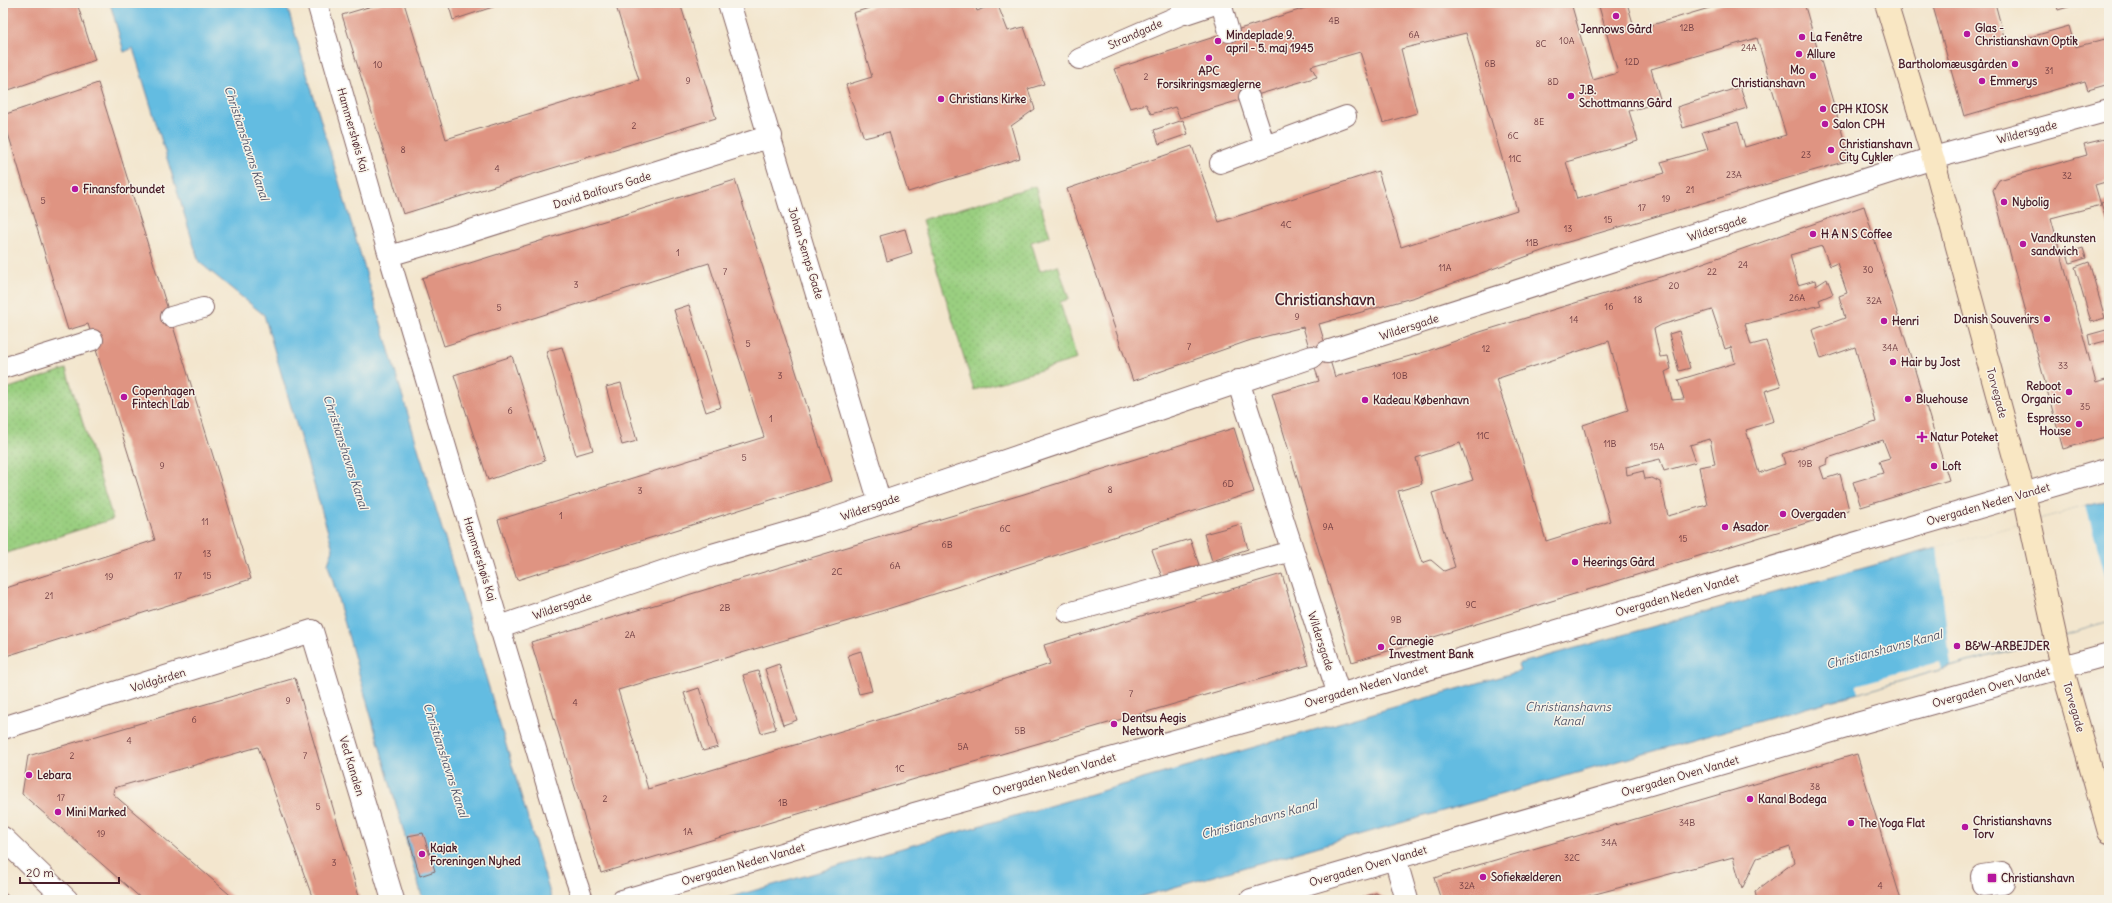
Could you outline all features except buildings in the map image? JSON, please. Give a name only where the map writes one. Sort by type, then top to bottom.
[{"type":"street","name":"Johan Semps Gade","points":[[729,3],[771,136],[880,503]]},
{"type":"street","name":"Strandgade","points":[[1183,8],[1214,3]]},
{"type":"street","name":"Torvegade","points":[[1886,3],[1933,158],[2025,499],[2062,667],[2109,832]]},
{"type":"street","name":"Wildersgade","points":[[500,627],[712,555],[822,523],[1320,354],[1933,158],[2109,110]]},
{"type":"street","name":"David Balfours Gade","points":[[433,243],[771,136]]},
{"type":"street","name":"Wildersgade","points":[[1238,381],[1339,695]]},
{"type":"street","name":"Overgaden Neden Vandet","points":[[914,814],[1339,695],[2025,499],[2109,469]]},
{"type":"street","name":"Voldgården","points":[[3,728],[312,631]]},
{"type":"street","name":"Ved Kanalen","points":[[312,631],[393,900]]},
{"type":"street","name":"Overgaden Oven Vandet","points":[[1251,900],[1853,725],[2109,654]]},
{"type":"street","points":[[3,838],[67,900]]},
{"type":"street","points":[[1395,858],[1407,900]]},
{"type":"lane","name":"Hammershøis Kaj","points":[[317,3],[389,256],[570,862],[583,900]]},
{"type":"lane","points":[[1221,3],[1229,32]]},
{"type":"lane","name":"Strandgade","points":[[1079,60],[1183,8]]},
{"type":"lane","points":[[1250,97],[1266,146]]},
{"type":"lane","points":[[1220,163],[1346,116]]},
{"type":"lane","points":[[389,256],[433,243]]},
{"type":"lane","points":[[171,317],[203,308]]},
{"type":"lane","points":[[3,367],[93,340]]},
{"type":"lane","points":[[1068,613],[1292,551]]},
{"type":"lane","name":"Overgaden Neden Vandet","points":[[622,900],[914,814]]},
{"type":"green space","points":[[1035,186],[1050,236],[1031,242],[1040,271],[1058,265],[1069,299],[1060,302],[1077,359],[974,390],[922,220]]},
{"type":"green space","points":[[66,369],[113,519],[3,554],[3,390]]},
{"type":"water","name":"Christianshavns Kanal","points":[[110,3],[286,3],[552,900],[423,900],[328,564],[333,549],[264,315],[199,262],[133,48],[124,52]]},
{"type":"water","name":"Christianshavns Kanal","points":[[2109,500],[2109,622],[1129,900],[721,900],[1520,671],[1518,664]]},
{"type":"pier","points":[[2086,506],[2109,589],[2109,622],[1951,666],[1937,547]]},
{"type":"pier","points":[[1939,662],[1941,669],[1858,693],[1856,685]]},
{"type":"place","name":"Jennows Gård","points":[[1616,16]]},
{"type":"place","name":"Glas - Christianshavn Optik","points":[[1967,34]]},
{"type":"place","name":"La Fenêtre","points":[[1802,37]]},
{"type":"place","name":"Mindeplade 9. april - 5. maj 1945","points":[[1218,41]]},
{"type":"place","name":"Allure","points":[[1799,54]]},
{"type":"place","name":"APC Forsikringsmæglerne","points":[[1209,58]]},
{"type":"place","name":"Bartholomæusgården","points":[[2015,64]]},
{"type":"place","name":"Mo Christianshavn","points":[[1813,76]]},
{"type":"place","name":"Emmerys","points":[[1982,81]]},
{"type":"place","name":"J.B. Schottmanns Gård","points":[[1571,96]]},
{"type":"place","name":"Christians Kirke","points":[[941,99]]},
{"type":"place","name":"CPH KIOSK","points":[[1823,109]]},
{"type":"place","name":"Salon CPH","points":[[1825,124]]},
{"type":"place","name":"Christianshavn City Cykler","points":[[1831,150]]},
{"type":"place","name":"Finansforbundet","points":[[75,189]]},
{"type":"place","name":"Nybolig","points":[[2004,202]]},
{"type":"place","name":"H A N S Coffee","points":[[1813,234]]},
{"type":"place","name":"Vandkunsten sandwich","points":[[2023,244]]},
{"type":"place","name":"Danish Souvenirs","points":[[2047,319]]},
{"type":"place","name":"Henri","points":[[1884,321]]},
{"type":"place","name":"Hair by Jost","points":[[1893,362]]},
{"type":"place","name":"Reboot Organic","points":[[2069,392]]},
{"type":"place","name":"Copenhagen Fintech Lab","points":[[124,397]]},
{"type":"place","name":"Bluehouse","points":[[1908,399]]},
{"type":"place","name":"Kadeau København","points":[[1365,400]]},
{"type":"place","name":"Espresso House","points":[[2079,424]]},
{"type":"place","name":"Natur Poteket","points":[[1922,437]]},
{"type":"place","name":"Loft","points":[[1934,466]]},
{"type":"place","name":"Overgaden","points":[[1783,514]]},
{"type":"place","name":"Asador","points":[[1725,527]]},
{"type":"place","name":"Heerings Gård","points":[[1575,562]]},
{"type":"place","name":"B&W-ARBEJDER","points":[[1957,646]]},
{"type":"place","name":"Carnegie Investment Bank","points":[[1381,647]]},
{"type":"place","name":"Dentsu Aegis Network","points":[[1114,724]]},
{"type":"place","name":"Lebara","points":[[29,775]]},
{"type":"place","name":"Kanal Bodega","points":[[1750,799]]},
{"type":"place","name":"Mini Marked","points":[[58,812]]},
{"type":"place","name":"The Yoga Flat","points":[[1851,823]]},
{"type":"place","name":"Christianshavns Torv","points":[[1965,827]]},
{"type":"place","name":"Kajak Foreningen Nyhed","points":[[422,854]]},
{"type":"place","name":"Sofiekælderen","points":[[1483,877]]},
{"type":"place","name":"Christianshavn","points":[[1992,878]]},
{"type":"district","name":"Christianshavn","points":[[1325,299]]}]
